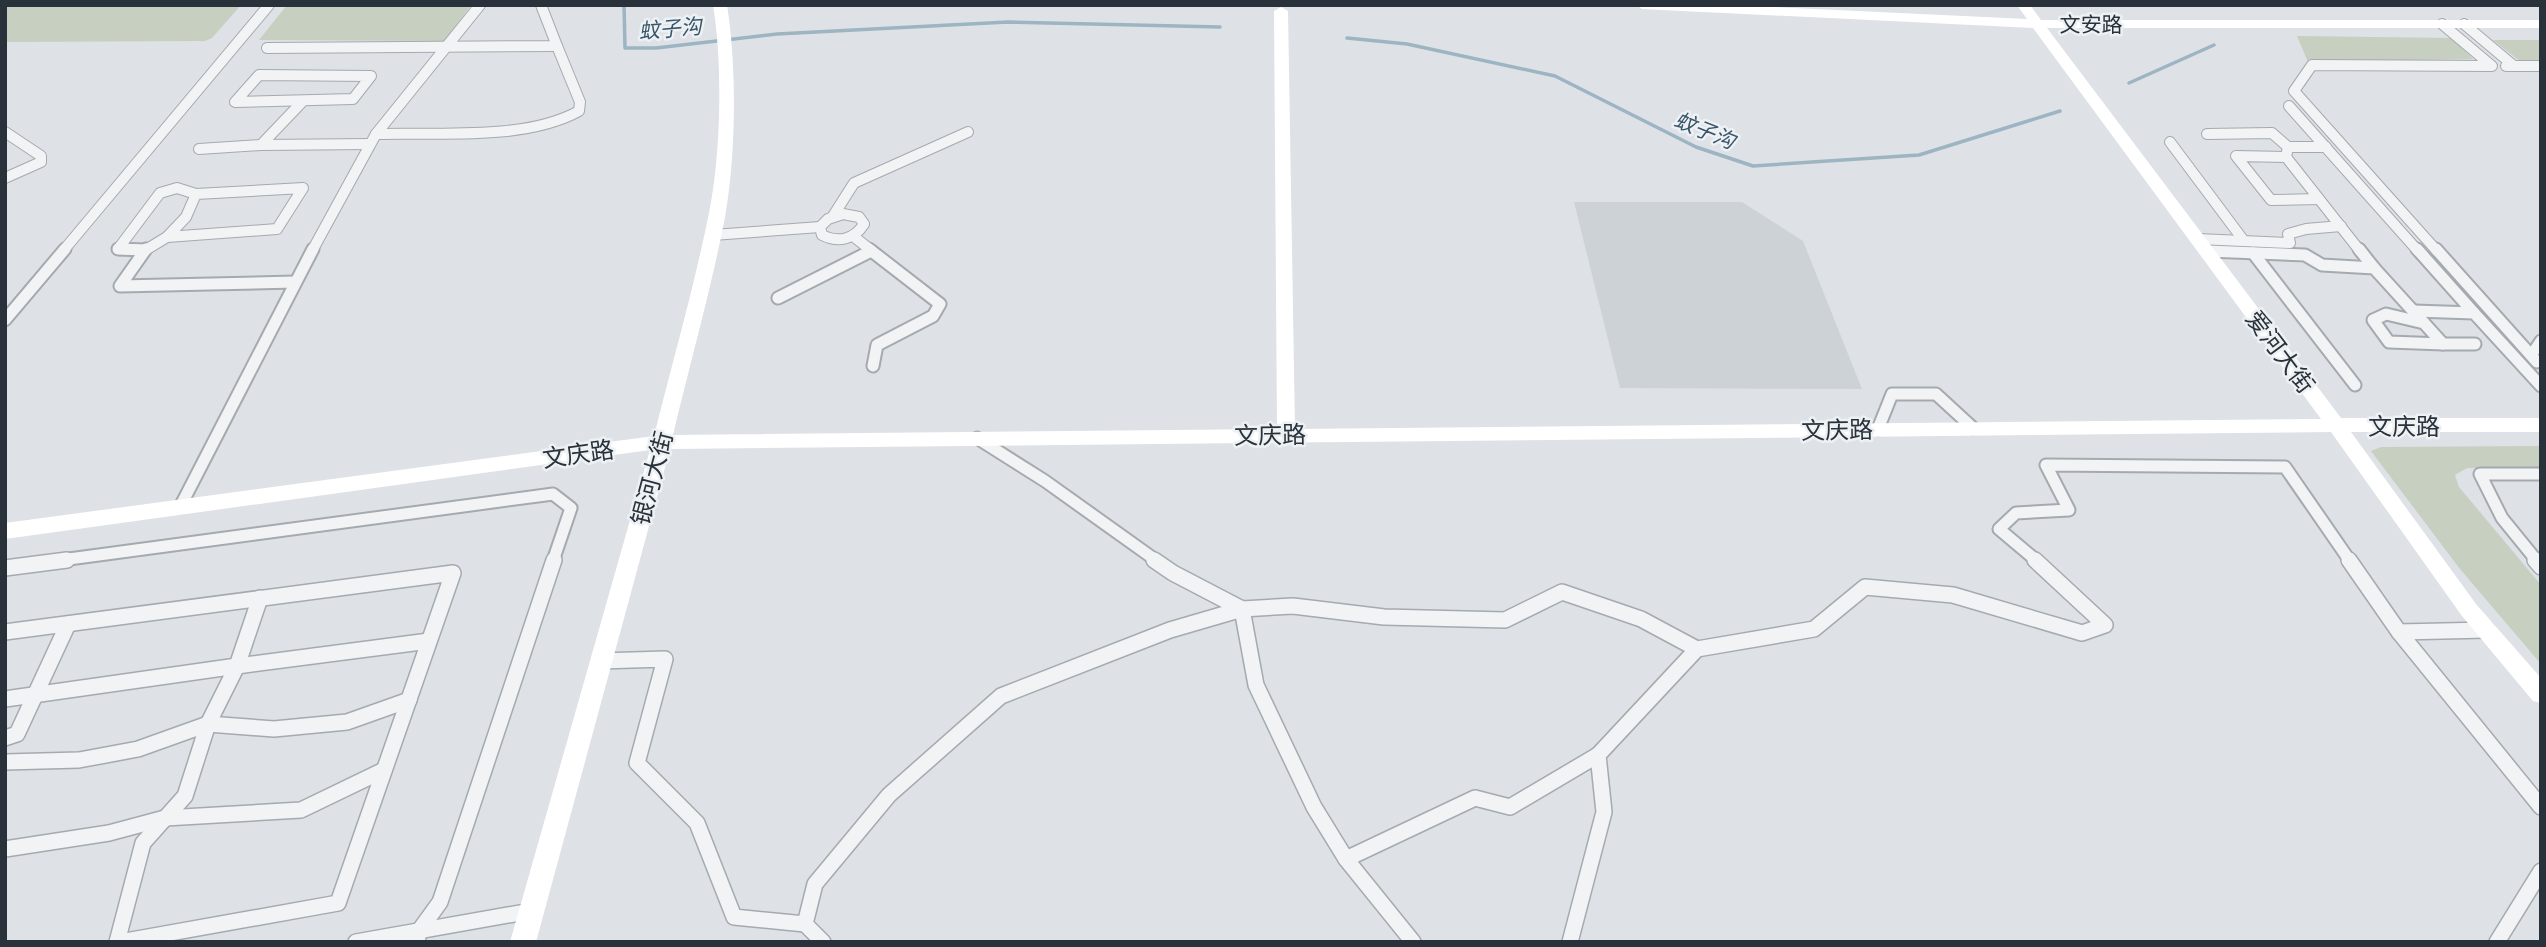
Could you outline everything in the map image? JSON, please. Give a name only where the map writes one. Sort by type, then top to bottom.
[{"type":"street","points":[[5,320],[269,5]]},
{"type":"street","points":[[180,507],[295,282],[373,139],[480,5]]},
{"type":"street","points":[[199,149],[522,130],[545,127],[565,119],[579,111],[580,102],[541,5]]},
{"type":"street","name":"银河大街","points":[[523,942],[662,442],[717,216],[724,144],[726,40],[720,5]]},
{"type":"street","name":"文安路","points":[[1642,5],[2038,24],[2541,24]]},
{"type":"street","name":"爱河大街","points":[[2023,5],[2487,630],[2541,694]]},
{"type":"street","points":[[1280,7],[1286,434]]},
{"type":"street","points":[[2442,24],[2492,66]]},
{"type":"street","points":[[2464,24],[2515,66]]},
{"type":"street","points":[[267,48],[556,46]]},
{"type":"street","points":[[2537,356],[2294,91],[2312,65],[2541,66]]},
{"type":"street","points":[[261,145],[302,102],[353,99],[371,76],[259,75],[235,102],[302,102]]},
{"type":"street","points":[[2289,106],[2541,386]]},
{"type":"street","points":[[5,132],[41,156],[41,162],[5,178]]},
{"type":"street","points":[[713,235],[820,227],[833,216],[854,183],[968,132]]},
{"type":"street","points":[[2207,134],[2272,133],[2319,199],[2374,268],[2443,344]]},
{"type":"street","points":[[2170,142],[2244,241]]},
{"type":"street","points":[[2319,199],[2272,200],[2236,156],[2326,147]]},
{"type":"street","points":[[145,250],[118,248],[160,193],[177,188],[196,194],[303,188],[277,229],[167,237]]},
{"type":"street","points":[[196,194],[186,217],[167,237],[145,250],[120,286],[295,282]]},
{"type":"street","points":[[820,227],[822,235],[832,240],[853,236],[862,229],[863,220],[854,215],[833,216]]},
{"type":"street","points":[[2203,245],[2244,241],[2290,243],[2288,233],[2341,226]]},
{"type":"street","points":[[853,236],[940,304],[933,316],[877,345],[873,366]]},
{"type":"street","points":[[2203,245],[2253,253],[2305,256],[2322,265],[2374,268]]},
{"type":"street","points":[[778,298],[871,251]]},
{"type":"street","points":[[2253,253],[2355,385]]},
{"type":"street","points":[[2414,312],[2474,313]]},
{"type":"street","points":[[2424,323],[2386,314],[2372,320],[2389,342],[2475,344]]},
{"type":"street","points":[[1878,429],[1892,394],[1936,394],[1973,428]]},
{"type":"street","name":"文庆路","points":[[5,531],[662,442],[1286,434],[2541,425]]},
{"type":"street","points":[[977,438],[1045,481],[1173,573],[1242,608]]},
{"type":"street","points":[[1346,859],[1475,798],[1510,807],[1598,755],[1697,649],[1814,629],[1865,587],[1952,595],[2081,633],[2105,625],[2057,578],[1999,529],[2016,513],[2069,510],[2046,465],[2285,467],[2399,632],[2541,807]]},
{"type":"street","points":[[2541,474],[2480,474],[2502,518],[2541,567]]},
{"type":"street","points":[[5,568],[553,494],[571,508],[440,902],[418,936]]},
{"type":"street","points":[[2526,548],[2541,548]]},
{"type":"street","points":[[5,632],[260,598],[453,573],[338,902],[118,942],[144,843],[185,796],[208,724],[237,666],[260,598]]},
{"type":"street","points":[[805,924],[815,884],[889,795],[1001,696],[1170,630],[1242,608],[1293,606],[1384,617],[1505,620],[1562,592],[1641,619],[1697,649]]},
{"type":"street","points":[[1242,608],[1256,685],[1314,807],[1346,859],[1413,942]]},
{"type":"street","points":[[5,737],[17,734],[68,624]]},
{"type":"street","points":[[2399,632],[2487,630]]},
{"type":"street","points":[[5,699],[429,641]]},
{"type":"street","points":[[600,661],[665,659],[637,763],[697,823],[734,917],[805,924],[823,942]]},
{"type":"street","points":[[5,762],[79,760],[138,750],[208,724],[274,729],[347,722],[409,700]]},
{"type":"street","points":[[1570,942],[1604,813],[1598,755]]},
{"type":"street","points":[[5,849],[109,833],[165,818],[301,810],[384,770]]},
{"type":"street","points":[[2497,942],[2541,871]]},
{"type":"street","points":[[356,942],[418,936],[531,911]]},
{"type":"shaded area","points":[[1574,202],[1742,202],[1803,241],[1862,389],[1620,388]]},
{"type":"green space","points":[[5,5],[241,5],[212,38],[205,41],[5,42]]},
{"type":"green space","points":[[287,5],[471,5],[445,41],[259,40]]},
{"type":"green space","points":[[2297,36],[2452,38],[2473,59],[2308,62]]},
{"type":"green space","points":[[2493,40],[2541,40],[2541,62],[2521,62]]},
{"type":"green space","points":[[2541,446],[2541,468],[2467,468],[2455,475],[2459,487],[2541,585],[2541,664],[2460,569],[2371,451],[2381,447]]},
{"type":"waterway","name":"蚊子沟","points":[[624,5],[625,48],[656,48],[777,34],[1008,22],[1220,27]]},
{"type":"waterway","name":"蚊子沟","points":[[1347,38],[1407,44],[1555,76],[1696,147],[1753,166],[1919,155],[2060,111]]},
{"type":"waterway","name":"蚊子沟","points":[[2129,83],[2214,45]]}]
